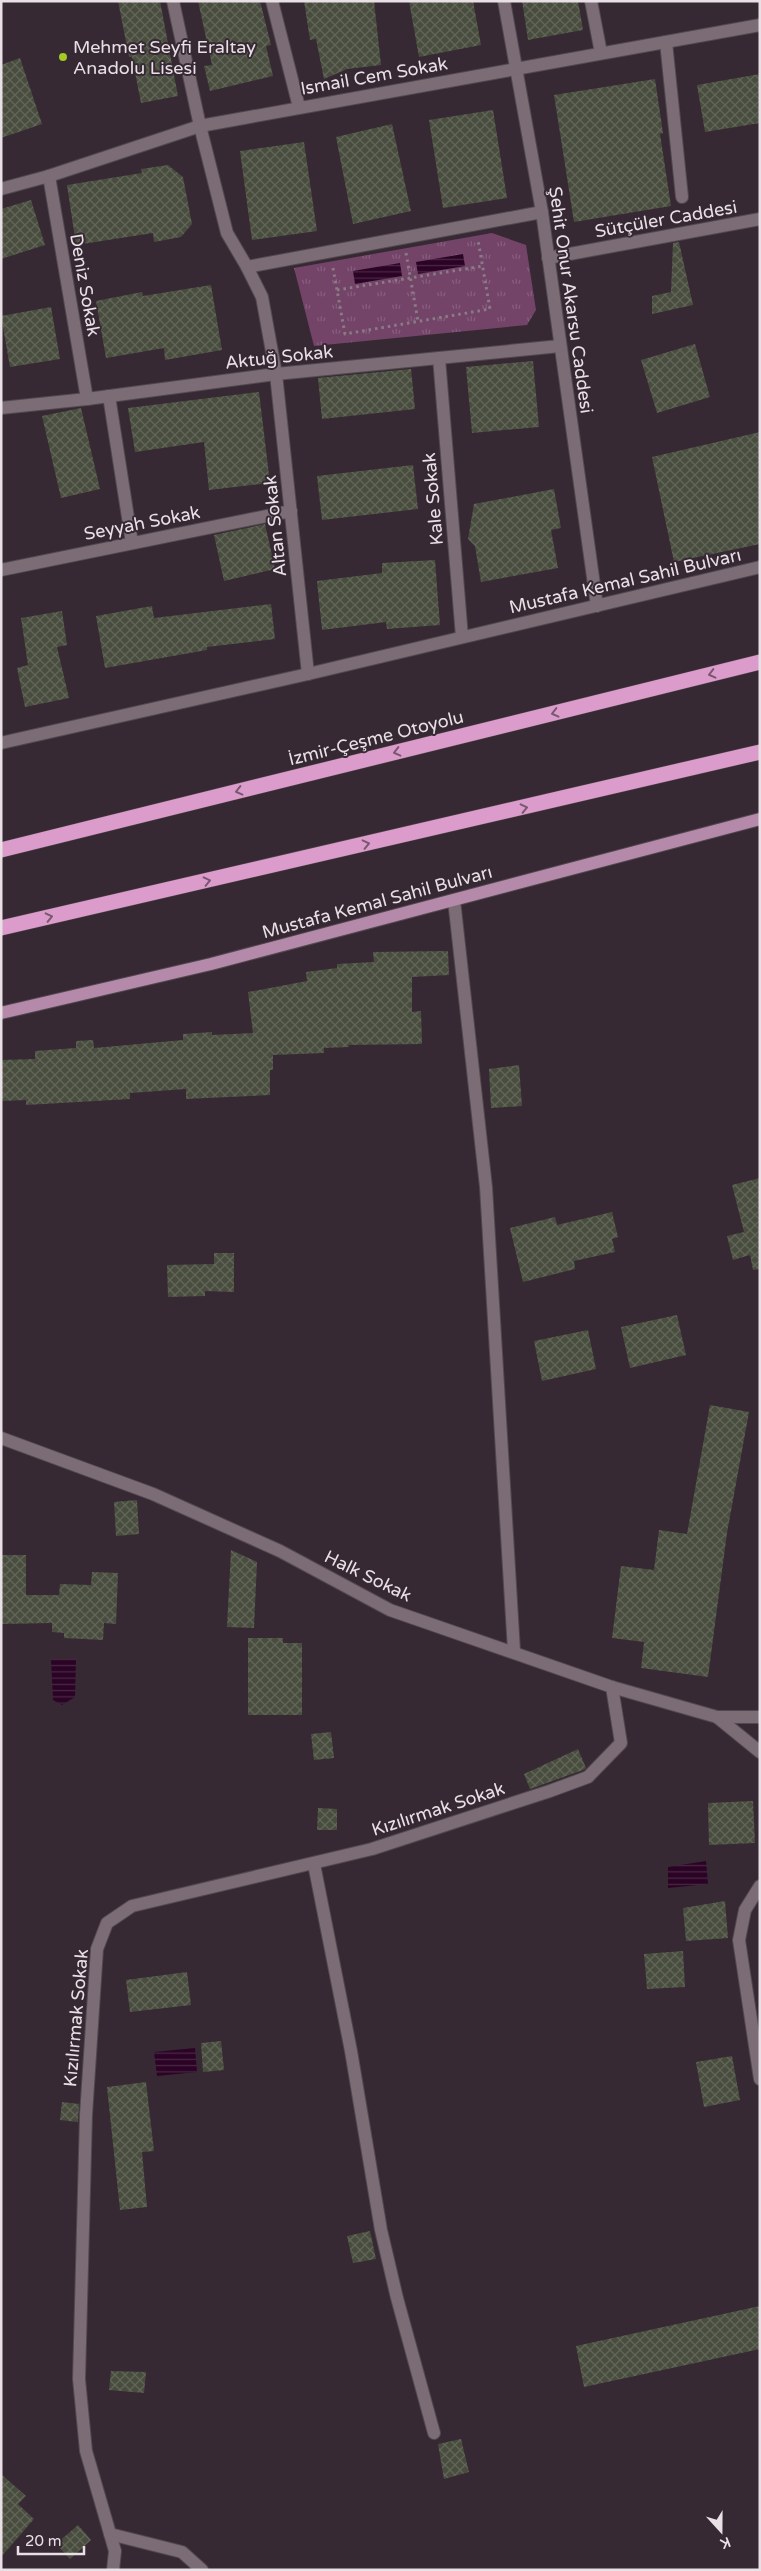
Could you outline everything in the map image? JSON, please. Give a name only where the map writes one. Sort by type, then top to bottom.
[{"type":"highway","name":"İzmir-Çeşme Otoyolu","points":[[1,850],[760,662]]},
{"type":"highway","points":[[1,928],[760,752]]},
{"type":"main road","name":"Mustafa Kemal Sahil Bulvarı","points":[[1,1013],[211,964],[760,819]]},
{"type":"street","name":"Altan Sokak","points":[[173,1],[200,126],[227,234],[262,297],[276,374],[308,674]]},
{"type":"street","points":[[272,1],[298,107]]},
{"type":"street","name":"Şehit Onur Akarsu Caddesi","points":[[504,1],[542,212],[597,606]]},
{"type":"street","points":[[591,1],[601,53]]},
{"type":"street","name":"Ismail Cem Sokak","points":[[1,189],[49,176],[200,126],[760,26]]},
{"type":"street","points":[[666,42],[682,196]]},
{"type":"street","name":"Deniz Sokak","points":[[49,176],[87,399]]},
{"type":"street","points":[[247,267],[542,212]]},
{"type":"street","name":"Sütçüler Caddesi","points":[[548,258],[760,219]]},
{"type":"street","name":"Aktuğ Sokak","points":[[1,408],[87,399],[276,374],[560,346]]},
{"type":"street","name":"Kale Sokak","points":[[439,358],[462,636]]},
{"type":"street","points":[[109,396],[132,543]]},
{"type":"street","name":"Seyyah Sokak","points":[[1,570],[291,511]]},
{"type":"street","name":"Mustafa Kemal Sahil Bulvarı","points":[[2,742],[308,674],[462,636],[760,567]]},
{"type":"street","points":[[454,900],[486,1188],[514,1651]]},
{"type":"street","name":"Halk Sokak","points":[[1,1438],[152,1494],[280,1551],[390,1610],[514,1651],[612,1687],[717,1717],[760,1717]]},
{"type":"street","name":"Kızılırmak Sokak","points":[[113,2570],[115,2551],[86,2451],[79,2379],[86,2115],[97,1949],[107,1924],[132,1906],[203,1887],[314,1864],[372,1849],[588,1777],[621,1743],[612,1687]]},
{"type":"street","points":[[717,1717],[760,1752]]},
{"type":"street","points":[[314,1864],[351,2051],[381,2230],[399,2308],[434,2433]]},
{"type":"street","points":[[760,1886],[745,1910],[739,1940],[760,2079]]},
{"type":"street","points":[[110,2534],[182,2552],[202,2570]]},
{"type":"path","points":[[333,268],[345,334],[490,309],[475,224]]},
{"type":"path","points":[[403,238],[418,321]]},
{"type":"path","points":[[337,290],[482,266]]},
{"type":"green space","points":[[492,233],[526,245],[536,310],[527,325],[314,346],[294,268]]},
{"type":"shaded area","points":[[463,254],[465,266],[418,274],[416,262]]},
{"type":"shaded area","points":[[400,263],[402,276],[355,284],[353,271]]},
{"type":"shaded area","points":[[51,1659],[76,1659],[75,1697],[62,1705],[53,1700]]},
{"type":"shaded area","points":[[706,1861],[708,1884],[668,1888],[668,1867]]},
{"type":"shaded area","points":[[195,2048],[197,2072],[157,2076],[154,2052]]},
{"type":"building","points":[[118,1],[160,1],[178,96],[141,103],[132,57],[129,57]]},
{"type":"building","points":[[198,1],[260,1],[271,45],[266,46],[273,76],[210,91],[204,66],[212,65]]},
{"type":"building","points":[[304,1],[374,1],[381,65],[347,69],[324,79],[316,39],[310,40]]},
{"type":"building","points":[[409,1],[473,1],[481,45],[419,57]]},
{"type":"building","points":[[522,1],[578,1],[583,30],[528,40]]},
{"type":"building","points":[[20,58],[42,124],[1,138],[1,65]]},
{"type":"building","points":[[760,74],[760,123],[705,132],[697,85]]},
{"type":"building","points":[[655,79],[663,133],[660,134],[671,206],[574,222],[554,95]]},
{"type":"building","points":[[493,110],[507,198],[443,208],[429,120]]},
{"type":"building","points":[[392,124],[411,211],[353,224],[336,137]]},
{"type":"building","points":[[304,142],[317,231],[252,240],[240,151]]},
{"type":"building","points":[[168,165],[183,177],[192,224],[181,237],[154,242],[153,233],[76,245],[67,185],[142,173],[141,169]]},
{"type":"building","points":[[31,200],[45,245],[1,259],[1,209]]},
{"type":"building","points":[[679,242],[693,305],[652,314],[652,296],[671,292],[673,243]]},
{"type":"building","points":[[211,285],[222,350],[165,360],[164,348],[106,358],[96,301],[142,292],[143,296]]},
{"type":"building","points":[[51,307],[60,359],[10,367],[1,316]]},
{"type":"building","points":[[695,344],[710,397],[657,413],[641,360]]},
{"type":"building","points":[[533,361],[539,427],[472,433],[466,367]]},
{"type":"building","points":[[411,369],[415,409],[322,419],[318,378]]},
{"type":"building","points":[[259,392],[270,483],[209,490],[204,442],[135,452],[128,408]]},
{"type":"building","points":[[81,408],[100,489],[61,498],[42,416]]},
{"type":"building","points":[[760,432],[760,544],[674,562],[652,457]]},
{"type":"building","points":[[413,465],[418,509],[322,520],[317,476]]},
{"type":"building","points":[[554,489],[561,528],[551,530],[558,568],[481,582],[475,546],[468,539],[474,504]]},
{"type":"building","points":[[265,524],[275,569],[224,581],[214,535]]},
{"type":"building","points":[[435,560],[440,625],[387,629],[386,622],[322,630],[317,581],[382,573],[382,563]]},
{"type":"building","points":[[271,604],[275,639],[207,647],[207,650],[105,668],[96,616],[152,606],[154,618]]},
{"type":"building","points":[[62,611],[67,645],[57,647],[69,698],[25,707],[17,668],[28,665],[21,618]]},
{"type":"building","points":[[448,951],[449,975],[412,977],[412,1012],[421,1011],[422,1044],[348,1045],[349,1047],[324,1048],[324,1053],[273,1055],[273,1070],[270,1070],[270,1095],[186,1099],[186,1089],[130,1093],[130,1099],[26,1105],[26,1100],[1,1101],[1,1060],[35,1059],[35,1051],[76,1048],[76,1041],[93,1040],[94,1048],[183,1040],[183,1034],[212,1032],[212,1035],[253,1033],[248,992],[307,981],[306,972],[337,968],[337,964],[374,962],[373,952]]},
{"type":"building","points":[[519,1065],[522,1106],[491,1108],[489,1069]]},
{"type":"building","points":[[760,1178],[760,1269],[753,1270],[750,1255],[733,1260],[727,1236],[744,1232],[732,1185]]},
{"type":"building","points":[[612,1212],[618,1237],[612,1239],[615,1252],[574,1261],[575,1269],[523,1282],[510,1228],[555,1217],[557,1225]]},
{"type":"building","points":[[214,1253],[234,1253],[234,1292],[205,1291],[205,1296],[168,1297],[167,1265],[214,1264]]},
{"type":"building","points":[[677,1315],[686,1355],[630,1368],[621,1327]]},
{"type":"building","points":[[588,1330],[596,1369],[542,1381],[534,1341]]},
{"type":"building","points":[[710,1405],[749,1412],[727,1533],[708,1677],[641,1668],[644,1642],[612,1638],[621,1566],[654,1570],[659,1530],[687,1534]]},
{"type":"building","points":[[137,1500],[139,1534],[116,1536],[114,1502]]},
{"type":"building","points":[[231,1550],[257,1562],[254,1628],[227,1627]]},
{"type":"building","points":[[1,1555],[26,1555],[26,1595],[59,1595],[60,1584],[91,1585],[92,1572],[118,1573],[116,1624],[104,1623],[103,1640],[64,1638],[64,1633],[52,1632],[52,1623],[1,1624]]},
{"type":"building","points":[[248,1638],[283,1638],[283,1643],[302,1643],[302,1715],[248,1715]]},
{"type":"building","points":[[331,1732],[334,1758],[314,1760],[311,1734]]},
{"type":"building","points":[[578,1749],[586,1768],[530,1789],[524,1774]]},
{"type":"building","points":[[753,1801],[755,1843],[709,1845],[708,1803]]},
{"type":"building","points":[[318,1808],[337,1809],[337,1830],[317,1830]]},
{"type":"building","points":[[725,1901],[728,1938],[686,1941],[683,1908]]},
{"type":"building","points":[[683,1951],[685,1987],[647,1989],[644,1954]]},
{"type":"building","points":[[187,1972],[191,2005],[130,2012],[126,1980]]},
{"type":"building","points":[[221,2041],[224,2070],[203,2072],[201,2043]]},
{"type":"building","points":[[732,2056],[740,2100],[704,2107],[696,2062]]},
{"type":"building","points":[[146,2082],[154,2151],[142,2152],[147,2207],[120,2210],[107,2087]]},
{"type":"building","points":[[62,2102],[79,2104],[78,2122],[60,2120]]},
{"type":"building","points":[[370,2231],[376,2259],[353,2263],[347,2236]]},
{"type":"building","points":[[760,2306],[760,2349],[584,2387],[576,2346]]},
{"type":"building","points":[[111,2371],[146,2372],[144,2393],[109,2390]]},
{"type":"building","points":[[461,2439],[469,2472],[444,2479],[438,2444]]},
{"type":"building","points":[[1,2474],[26,2496],[18,2504],[34,2519],[1,2557]]},
{"type":"building","points":[[78,2525],[91,2540],[70,2559],[56,2544]]},
{"type":"place","name":"Mehmet Seyfi Eraltay Anadolu Lisesi","points":[[63,57]]}]
